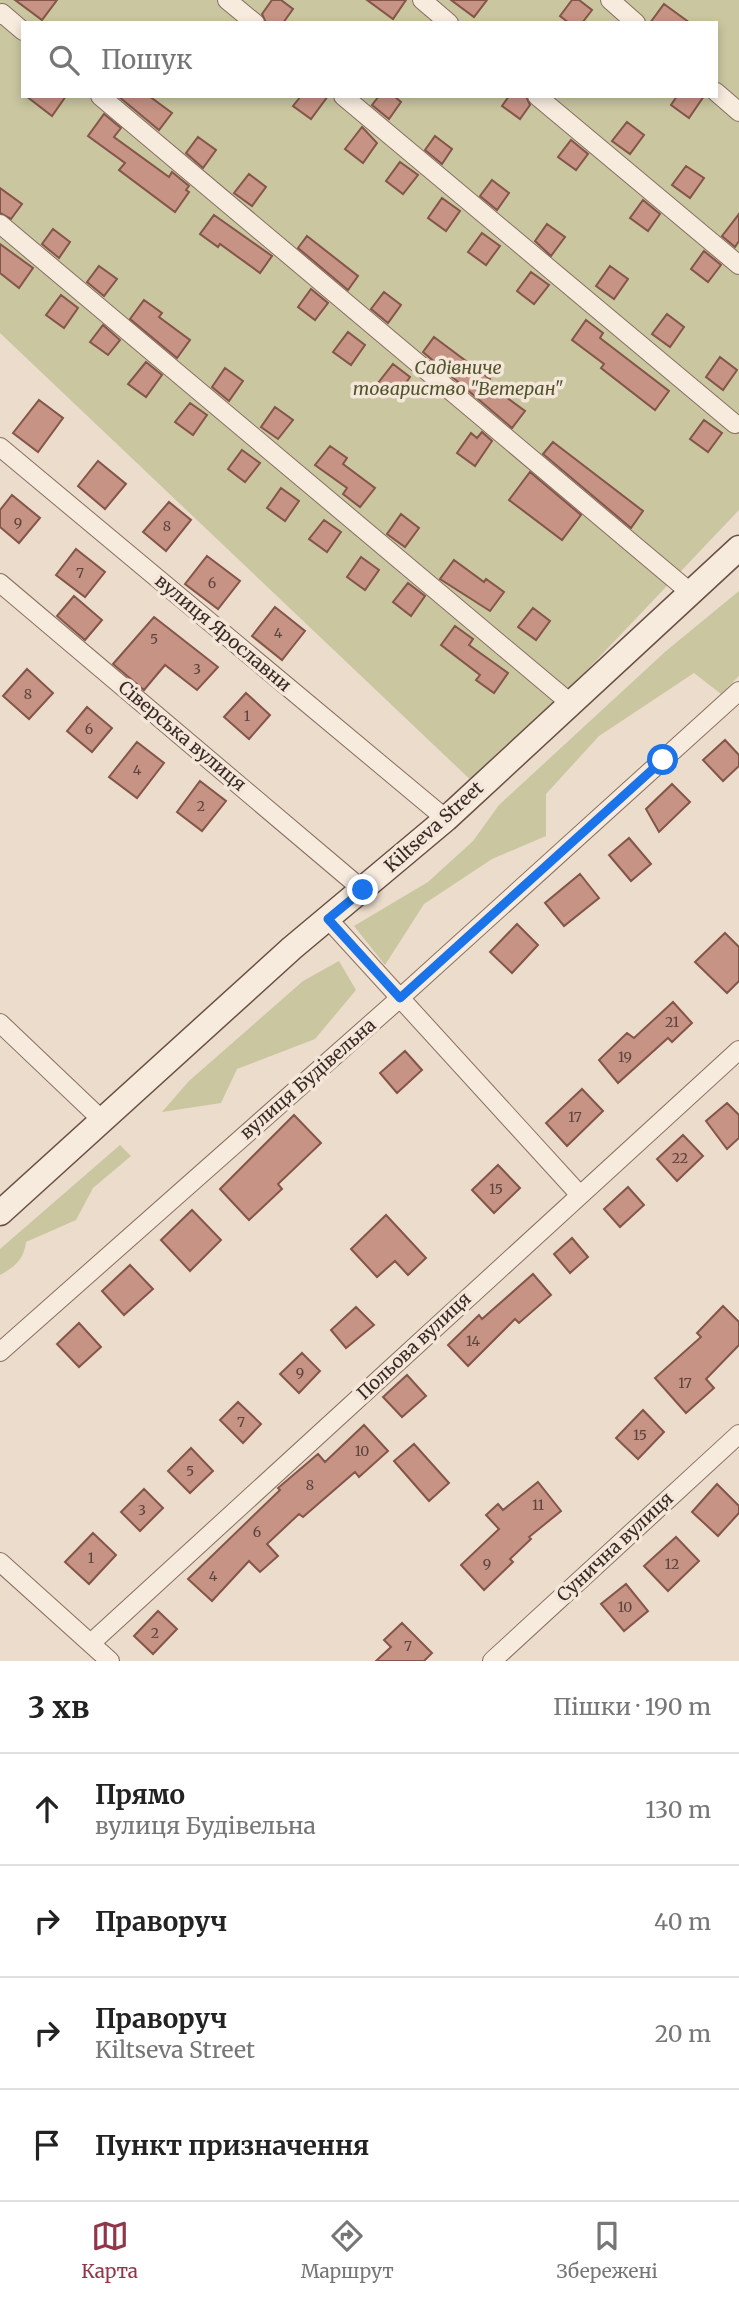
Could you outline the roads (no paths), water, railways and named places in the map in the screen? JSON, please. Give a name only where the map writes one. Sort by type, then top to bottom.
[{"type":"main road","name":"Kiltseva Street","points":[[0,1213],[328,919],[446,819],[569,702],[739,548]]},
{"type":"street","points":[[227,0],[253,21]]},
{"type":"street","points":[[422,0],[447,21]]},
{"type":"street","points":[[610,0],[634,21]]},
{"type":"street","points":[[0,15],[2,13],[21,29]]},
{"type":"street","points":[[718,94],[739,112]]},
{"type":"street","points":[[102,98],[691,593]]},
{"type":"street","points":[[344,98],[735,424]]},
{"type":"street","points":[[539,98],[739,265]]},
{"type":"street","points":[[0,224],[569,702]]},
{"type":"street","name":"вулиця Ярославни","points":[[0,447],[446,819]]},
{"type":"street","name":"Сіверська вулиця","points":[[0,583],[363,890]]},
{"type":"street","name":"вулиця Будівельна","points":[[0,1352],[400,998],[739,691]]},
{"type":"street","points":[[328,919],[579,1194]]},
{"type":"street","points":[[0,1023],[103,1121]]},
{"type":"street","name":"Польова вулиця","points":[[90,1643],[739,1049]]},
{"type":"street","name":"Сунична вулиця","points":[[492,1661],[739,1434]]},
{"type":"street","points":[[0,1562],[110,1661]]},
{"type":"park label","name":"Садівниче товариство \"Ветеран\"","points":[[458,378]]}]
